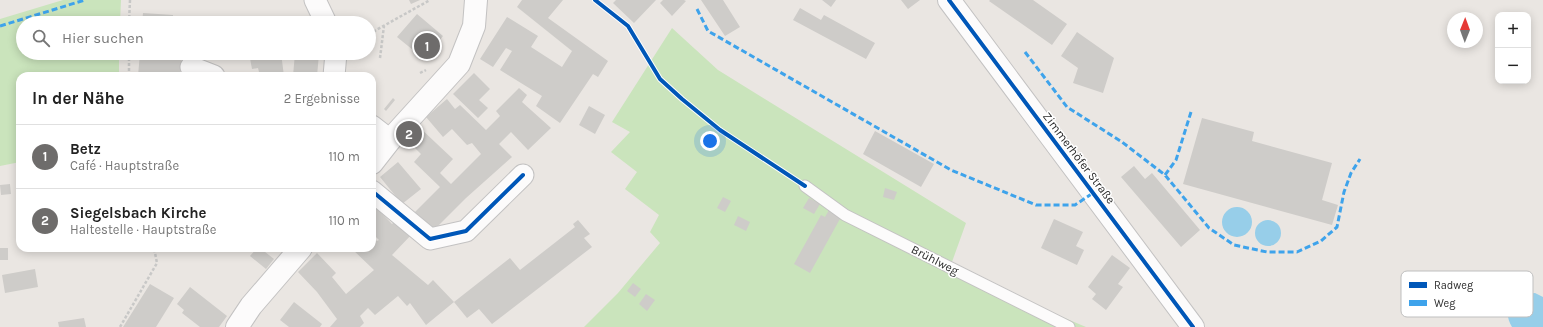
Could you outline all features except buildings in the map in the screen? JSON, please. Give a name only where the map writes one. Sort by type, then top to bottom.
[{"type":"street","points":[[315,0],[323,16]]},
{"type":"street","points":[[376,158],[390,140],[459,64],[474,26],[476,0]]},
{"type":"street","name":"Zimmerhöfer Straße","points":[[949,0],[1193,327]]},
{"type":"street","points":[[334,72],[335,60]]},
{"type":"street","points":[[191,67],[204,72]]},
{"type":"street","points":[[376,129],[390,140]]},
{"type":"street","points":[[376,194],[430,239],[466,231],[523,175]]},
{"type":"street","points":[[237,327],[251,306],[298,252]]},
{"type":"lane","name":"Brühlweg","points":[[805,186],[845,215],[1069,327]]},
{"type":"path","points":[[129,16],[130,0]]},
{"type":"path","points":[[376,30],[430,0]]},
{"type":"path","points":[[380,58],[384,25]]},
{"type":"path","points":[[129,60],[129,72]]},
{"type":"path","points":[[120,327],[157,263],[155,252]]},
{"type":"green space","points":[[63,0],[121,0],[120,16],[16,16],[16,60],[119,60],[119,72],[16,72],[16,163],[0,166],[0,19]]},
{"type":"green space","points":[[672,28],[718,70],[966,223],[948,273],[1022,300],[1086,327],[584,327],[618,293],[660,243],[650,232],[659,215],[625,189],[637,172],[611,152],[630,132],[612,122]]},
{"type":"water","points":[[1237,207],[1248,211],[1252,222],[1248,233],[1237,237],[1226,233],[1222,222],[1226,211]]},
{"type":"water","points":[[1268,220],[1277,224],[1281,233],[1277,242],[1268,246],[1259,242],[1255,233],[1259,224]]},
{"type":"water","points":[[1533,293],[1543,297],[1543,327],[1512,327],[1508,317],[1533,317]]},
{"type":"marked path","points":[[33,16],[85,0]]},
{"type":"marked path","points":[[697,9],[708,31],[951,170],[1036,205],[1075,205],[1093,193]]},
{"type":"marked path","points":[[0,26],[16,21]]},
{"type":"marked path","points":[[1025,52],[1067,107],[1122,142],[1165,175],[1209,228],[1234,245],[1267,252],[1297,252],[1321,241],[1337,227],[1344,192],[1351,173],[1360,159]]},
{"type":"marked path","points":[[1165,175],[1176,160],[1191,112]]},
{"type":"cycle path","points":[[595,0],[628,26],[660,79],[682,99],[720,130],[805,186]]},
{"type":"cycle path","points":[[949,0],[1193,327]]},
{"type":"cycle path","points":[[376,194],[430,239],[466,231],[523,175]]},
{"type":"place","name":"Betz","points":[[427,46]]},
{"type":"place","name":"Siegelsbach Kirche","points":[[409,134]]}]
